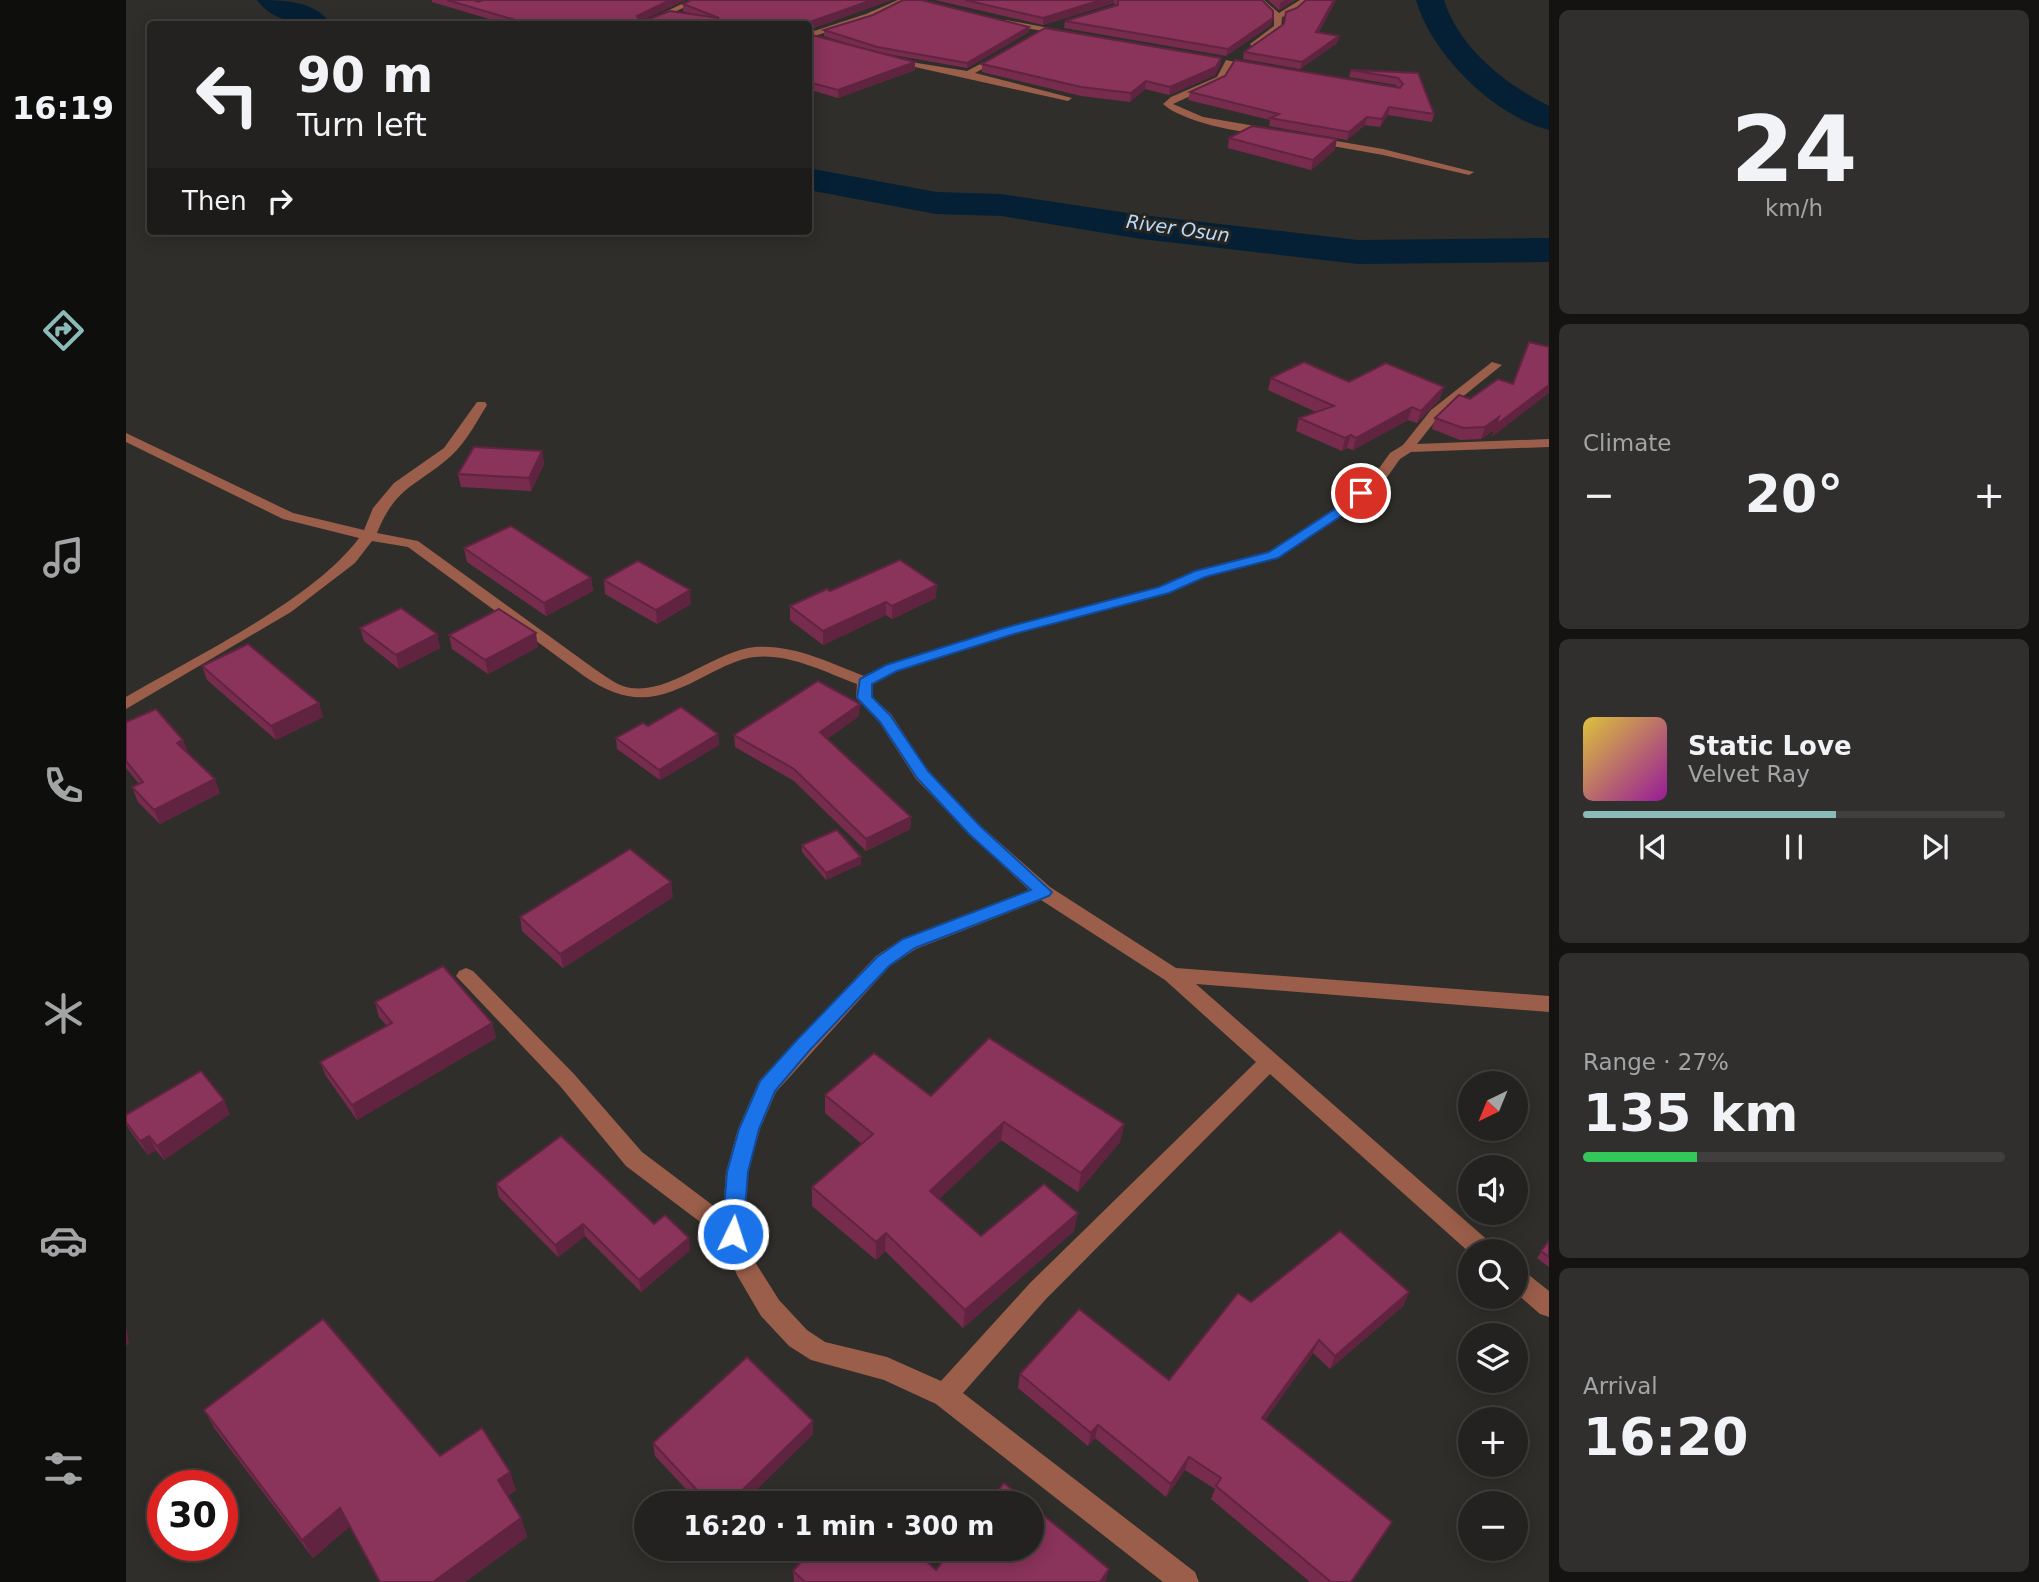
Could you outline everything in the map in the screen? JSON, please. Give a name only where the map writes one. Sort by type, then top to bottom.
[{"type":"street","points":[[652,21],[696,0]]},
{"type":"street","points":[[812,36],[869,16],[904,0]]},
{"type":"street","points":[[1225,61],[1278,27],[1278,16],[1259,0]]},
{"type":"street","points":[[1278,16],[1305,0]]},
{"type":"street","points":[[672,13],[682,16]]},
{"type":"street","points":[[1002,21],[1073,34]]},
{"type":"street","points":[[1032,36],[1066,22]]},
{"type":"street","points":[[812,38],[822,41]]},
{"type":"street","points":[[968,74],[1011,49]]},
{"type":"street","points":[[888,60],[968,74],[1068,98]]},
{"type":"street","points":[[1225,61],[1268,69]]},
{"type":"street","points":[[1225,61],[1228,70],[1217,81],[1167,104],[1175,110],[1196,116],[1285,135]]},
{"type":"street","points":[[1297,137],[1382,152],[1469,172]]},
{"type":"street","points":[[1408,448],[1418,428],[1429,417],[1496,365]]},
{"type":"street","points":[[126,704],[314,589],[350,561],[370,533],[380,508],[399,486],[449,451],[481,405]]},
{"type":"street","points":[[126,437],[288,516],[328,528],[370,533],[413,544],[590,673],[619,690],[641,695],[668,687],[729,657],[757,652],[798,656],[865,682],[891,668],[1009,631],[1164,590],[1209,571],[1273,555],[1342,510],[1380,477],[1395,456],[1408,448],[1549,443]]},
{"type":"street","points":[[865,682],[864,698],[885,718],[922,775],[975,830],[1043,892],[1171,975],[1471,1239]]},
{"type":"street","points":[[1043,892],[909,944],[883,961],[802,1046],[767,1087],[749,1129],[737,1172],[733,1234],[745,1267],[770,1308],[798,1338],[820,1352],[887,1369],[945,1395],[1185,1582]]},
{"type":"street","points":[[1171,975],[1549,1004]]},
{"type":"street","points":[[467,976],[567,1080],[634,1159],[733,1234]]},
{"type":"street","points":[[945,1395],[1038,1291],[1270,1060]]},
{"type":"street","points":[[1528,1289],[1549,1306]]},
{"type":"building","points":[[447,0],[670,0],[637,16],[639,20],[670,11],[719,18],[683,4],[691,0],[872,0],[812,21],[519,21]]},
{"type":"building","points":[[903,0],[921,0],[1029,27],[967,63],[877,47],[824,30],[873,15]]},
{"type":"building","points":[[965,0],[1101,0],[1043,18]]},
{"type":"building","points":[[1118,0],[1262,0],[1273,11],[1273,18],[1228,49],[1065,21],[1118,5]]},
{"type":"building","points":[[1306,0],[1334,0],[1316,32],[1339,36],[1302,62],[1244,52],[1284,24],[1286,12],[1297,8]]},
{"type":"building","points":[[1045,28],[1221,58],[1216,67],[1170,87],[1146,81],[1131,93],[1081,87],[982,64]]},
{"type":"building","points":[[812,35],[915,62],[838,90],[812,83]]},
{"type":"building","points":[[1235,60],[1400,88],[1403,84],[1398,78],[1351,70],[1418,73],[1434,114],[1389,107],[1382,119],[1367,117],[1349,132],[1270,118],[1279,114],[1190,92],[1225,76]]},
{"type":"building","points":[[1252,126],[1337,139],[1313,160],[1229,138]]},
{"type":"building","points":[[1529,342],[1549,347],[1549,385],[1496,425],[1499,417],[1485,427],[1463,428],[1435,418],[1459,395],[1470,399],[1498,379],[1513,384]]},
{"type":"building","points":[[1304,362],[1349,382],[1386,363],[1444,387],[1421,411],[1412,407],[1356,438],[1351,435],[1345,438],[1299,418],[1334,406],[1271,378]]},
{"type":"building","points":[[474,447],[542,451],[529,478],[458,474]]},
{"type":"building","points":[[511,526],[591,578],[544,603],[464,548]]},
{"type":"building","points":[[900,560],[937,585],[892,606],[886,602],[823,631],[790,606],[827,589],[830,591]]},
{"type":"building","points":[[638,561],[690,590],[656,610],[604,580]]},
{"type":"building","points":[[401,608],[437,634],[396,655],[360,628]]},
{"type":"building","points":[[499,609],[536,633],[485,660],[449,635]]},
{"type":"building","points":[[248,644],[319,703],[271,726],[202,666]]},
{"type":"building","points":[[818,681],[860,704],[820,732],[911,817],[866,839],[794,769],[734,735]]},
{"type":"building","points":[[681,707],[718,734],[659,770],[616,738],[643,723],[648,726]]},
{"type":"building","points":[[156,709],[183,740],[177,743],[215,779],[154,810],[132,787],[143,782],[126,761],[126,722]]},
{"type":"building","points":[[837,830],[861,857],[826,873],[802,845]]},
{"type":"building","points":[[630,849],[671,882],[560,954],[520,917]]},
{"type":"building","points":[[443,966],[492,1023],[352,1105],[320,1062],[392,1023],[375,1002]]},
{"type":"building","points":[[989,1038],[1124,1124],[1081,1173],[1004,1122],[930,1191],[981,1236],[1044,1184],[1078,1213],[965,1310],[886,1233],[876,1242],[812,1187],[873,1134],[825,1095],[874,1053],[931,1096]]},
{"type":"building","points":[[201,1071],[224,1100],[157,1146],[149,1136],[140,1141],[126,1122],[126,1115]]},
{"type":"building","points":[[561,1136],[654,1224],[665,1215],[689,1238],[639,1280],[583,1224],[555,1245],[496,1184]]},
{"type":"building","points":[[1340,1231],[1409,1292],[1335,1356],[1319,1340],[1262,1418],[1392,1522],[1351,1582],[1331,1582],[1216,1486],[1221,1478],[1189,1457],[1171,1484],[1098,1425],[1091,1433],[1020,1374],[1079,1309],[1169,1380],[1238,1293],[1251,1302]]},
{"type":"building","points":[[1549,1241],[1549,1257],[1541,1251]]},
{"type":"building","points":[[323,1319],[440,1456],[482,1428],[510,1472],[498,1480],[521,1518],[433,1582],[380,1582],[340,1508],[302,1540],[204,1410]]},
{"type":"building","points":[[747,1357],[813,1421],[741,1491],[698,1491],[653,1443]]},
{"type":"building","points":[[1004,1483],[1014,1491],[998,1491]]},
{"type":"building","points":[[1044,1516],[1109,1569],[1100,1582],[805,1582],[793,1571],[802,1561],[926,1561],[936,1570],[943,1561],[1044,1561]]},
{"type":"waterway","name":"River Osun","points":[[271,0],[310,21]]},
{"type":"waterway","name":"River Osun","points":[[1430,0],[1446,37],[1476,71],[1513,99],[1549,120]]},
{"type":"waterway","name":"River Osun","points":[[812,180],[936,203],[1001,205],[1141,227],[1358,252],[1549,250]]},
{"type":"route","points":[[733,1234],[737,1172],[749,1129],[767,1087],[802,1046],[883,961],[909,944],[1043,892],[975,830],[922,775],[885,718],[864,698],[865,682],[891,668],[1009,631],[1164,590],[1200,574],[1273,555],[1288,548],[1342,510],[1361,493]]}]
